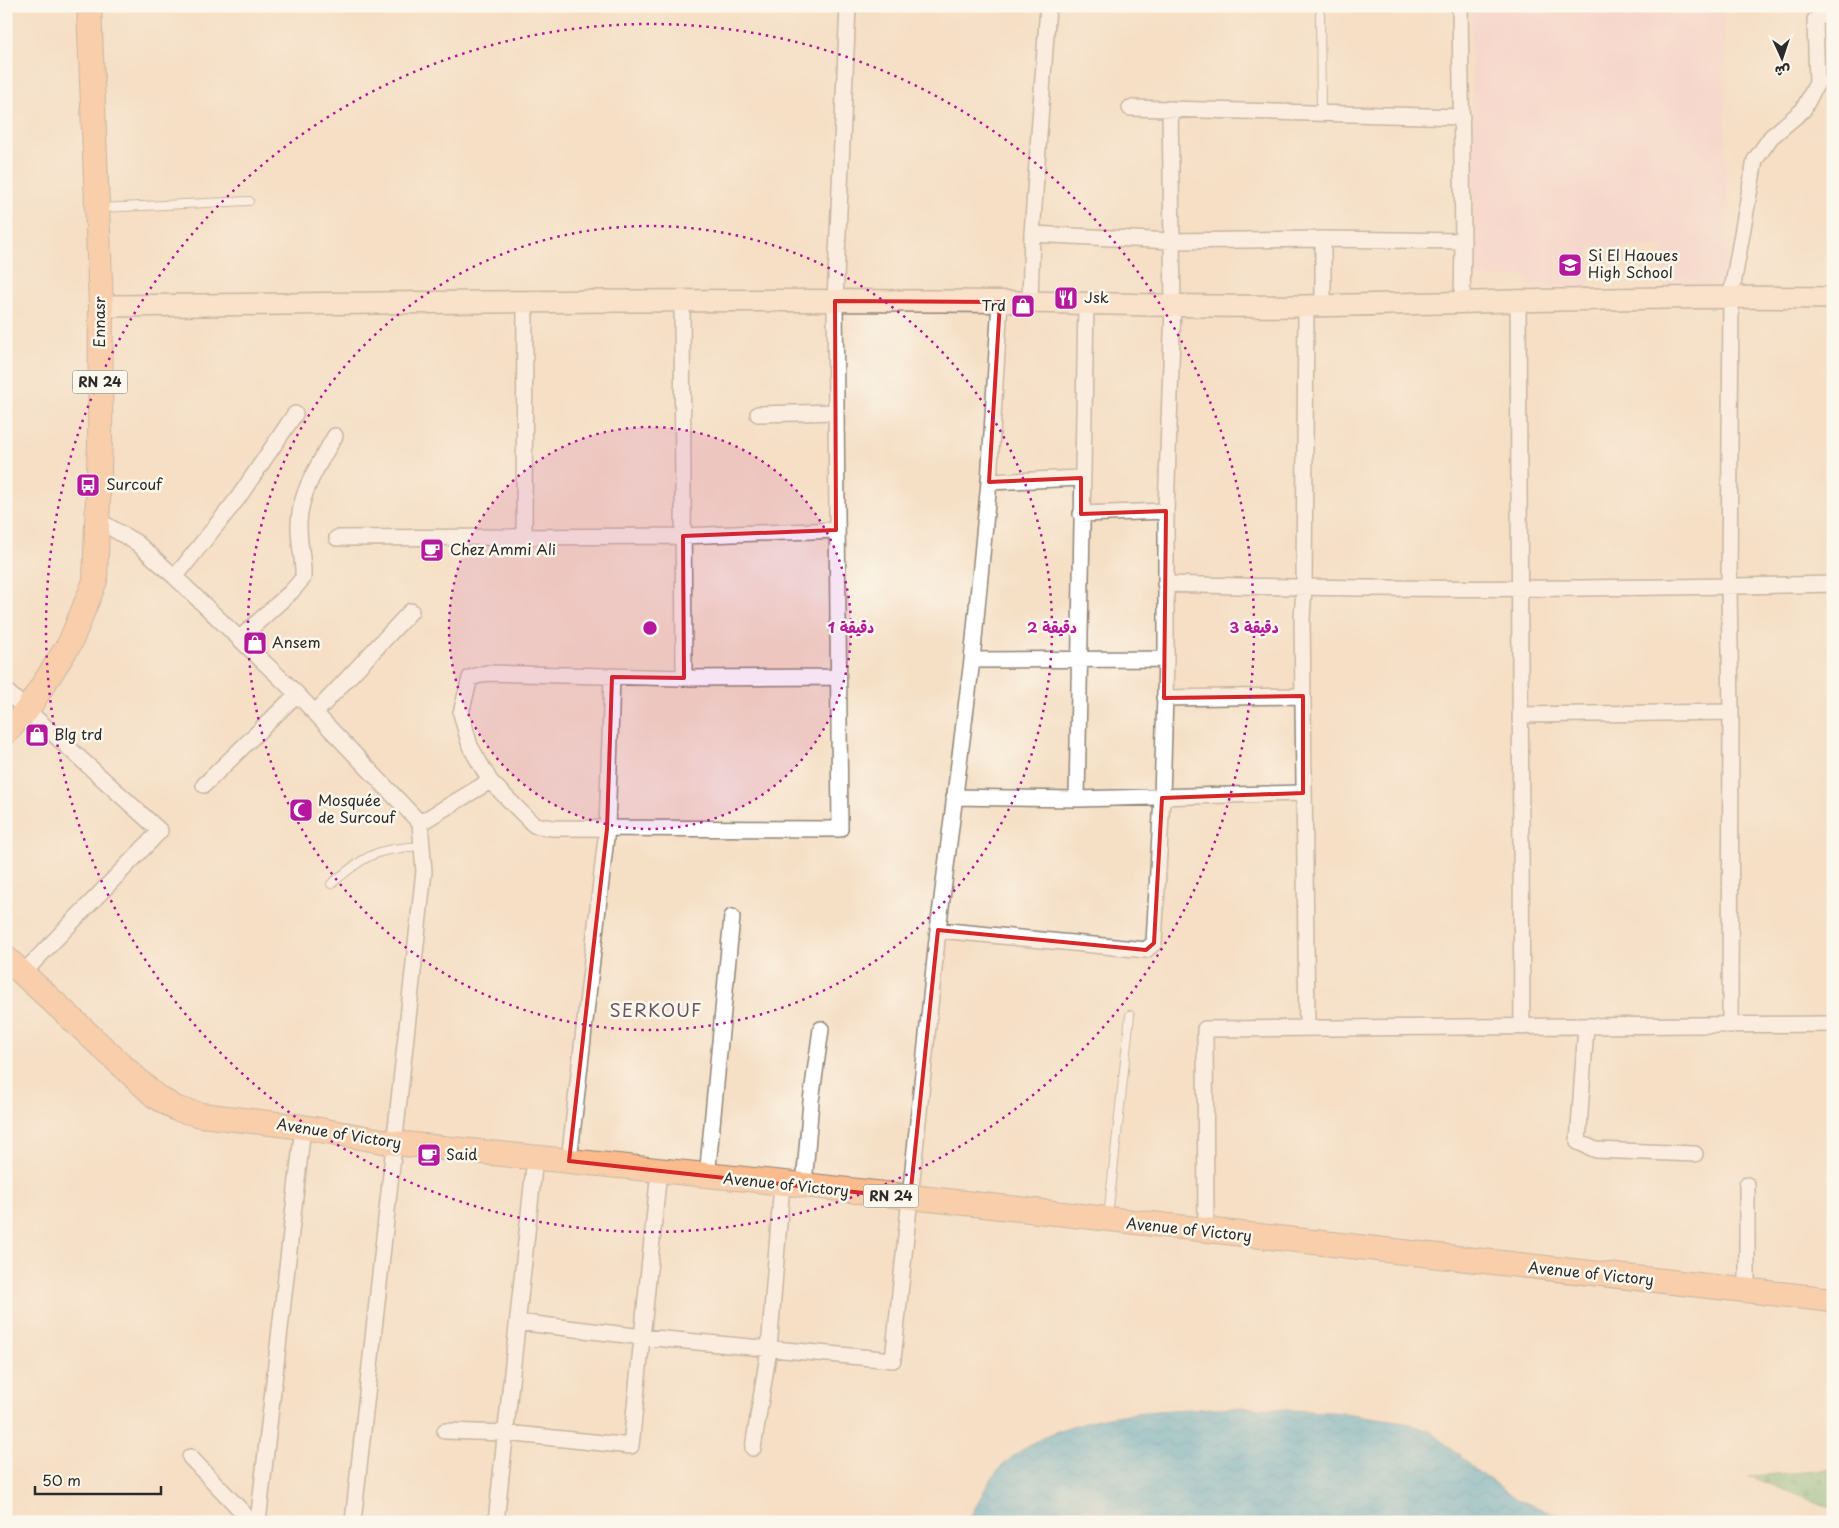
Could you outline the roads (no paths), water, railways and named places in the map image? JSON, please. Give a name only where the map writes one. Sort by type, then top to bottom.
[{"type":"main road","name":"Ennasr","points":[[6,732],[26,710],[70,643],[95,581],[100,441],[101,306],[89,6]]},
{"type":"main road","points":[[101,306],[525,301],[835,301],[1315,306],[1462,304],[1731,296],[1833,298]]},
{"type":"main road","name":"Avenue of Victory","points":[[14,966],[155,1096],[177,1109],[201,1115],[303,1127],[394,1143],[793,1185],[1833,1300]]},
{"type":"street","points":[[838,677],[684,678],[487,673],[470,678],[461,713],[470,746],[490,781],[534,824],[552,828],[840,830],[835,301],[848,6]]},
{"type":"street","points":[[1030,302],[1032,234],[1048,6]]},
{"type":"street","points":[[1460,6],[1464,241],[1462,304]]},
{"type":"street","points":[[1730,1026],[1731,712],[1729,586],[1731,296],[1755,160],[1771,137],[1803,110],[1813,93],[1817,83],[1815,20],[1822,16],[1833,16]]},
{"type":"street","points":[[1130,108],[1462,117]]},
{"type":"street","points":[[938,930],[1146,950],[1151,948],[1154,943],[1162,798],[1166,659],[1166,511],[1173,306],[1170,109]]},
{"type":"street","points":[[1032,234],[1172,241],[1323,239],[1464,241]]},
{"type":"street","points":[[1307,1028],[1302,619],[1315,306],[1323,239]]},
{"type":"street","points":[[524,537],[525,301]]},
{"type":"street","points":[[682,301],[684,678]]},
{"type":"street","points":[[1518,301],[1522,1026]]},
{"type":"street","points":[[517,1322],[643,1337],[893,1360],[938,930],[972,660],[989,482],[1000,302]]},
{"type":"street","points":[[1077,799],[1081,478],[1086,304]]},
{"type":"street","points":[[758,414],[836,412]]},
{"type":"street","points":[[175,577],[238,498],[295,414]]},
{"type":"street","points":[[239,639],[291,592],[303,578],[299,527],[302,500],[313,474],[335,436]]},
{"type":"street","points":[[989,482],[1081,478]]},
{"type":"street","points":[[1081,514],[1166,511]]},
{"type":"street","points":[[96,519],[137,543],[175,577],[297,694],[420,823],[424,870],[353,1522]]},
{"type":"street","points":[[337,538],[683,536],[836,530]]},
{"type":"street","points":[[1165,584],[1304,588],[1521,588],[1833,584]]},
{"type":"street","points":[[315,713],[411,611]]},
{"type":"street","points":[[972,660],[1079,661],[1166,659]]},
{"type":"street","points":[[568,1161],[607,829],[612,676]]},
{"type":"street","points":[[6,691],[160,831],[14,966]]},
{"type":"street","points":[[204,785],[297,694]]},
{"type":"street","points":[[1164,698],[1304,696]]},
{"type":"street","points":[[1520,715],[1731,712]]},
{"type":"street","points":[[420,823],[490,781]]},
{"type":"street","points":[[954,797],[1077,799],[1303,793]]},
{"type":"street","points":[[707,1177],[732,917]]},
{"type":"street","points":[[1206,1232],[1205,1029],[1833,1024]]},
{"type":"street","points":[[1586,1026],[1578,1142],[1596,1150],[1695,1154]]},
{"type":"street","points":[[753,1448],[793,1185],[811,1101],[821,1029]]},
{"type":"street","points":[[258,1522],[303,1127]]},
{"type":"street","points":[[496,1522],[535,1158]]},
{"type":"street","points":[[445,1431],[506,1433],[631,1446],[659,1171]]},
{"type":"street","points":[[1747,1186],[1747,1291]]},
{"type":"street","points":[[190,1457],[252,1522]]},
{"type":"lane","points":[[1320,14],[1321,113]]},
{"type":"lane","points":[[98,208],[249,201]]},
{"type":"lane","points":[[330,884],[365,857],[388,848],[422,846]]},
{"type":"lane","points":[[1108,1221],[1130,1016]]},
{"type":"water","points":[[1240,1407],[1345,1413],[1405,1422],[1432,1432],[1477,1471],[1519,1500],[1577,1522],[968,1522],[988,1484],[998,1470],[1029,1445],[1056,1432],[1086,1422],[1116,1416],[1147,1412]]},
{"type":"place","name":"Si El Haoues High School","points":[[1570,265]]},
{"type":"place","name":"Jsk","points":[[1066,298]]},
{"type":"place","name":"Trd","points":[[1023,306]]},
{"type":"place","name":"Surcouf","points":[[88,485]]},
{"type":"place","name":"Chez Ammi Ali","points":[[432,550]]},
{"type":"place","name":"Ansem","points":[[255,643]]},
{"type":"place","name":"Blg trd","points":[[37,735]]},
{"type":"place","name":"Mosquée de Surcouf","points":[[301,810]]},
{"type":"place","name":"Said","points":[[429,1155]]},
{"type":"district","name":"SERKOUF","points":[[656,1011]]}]
